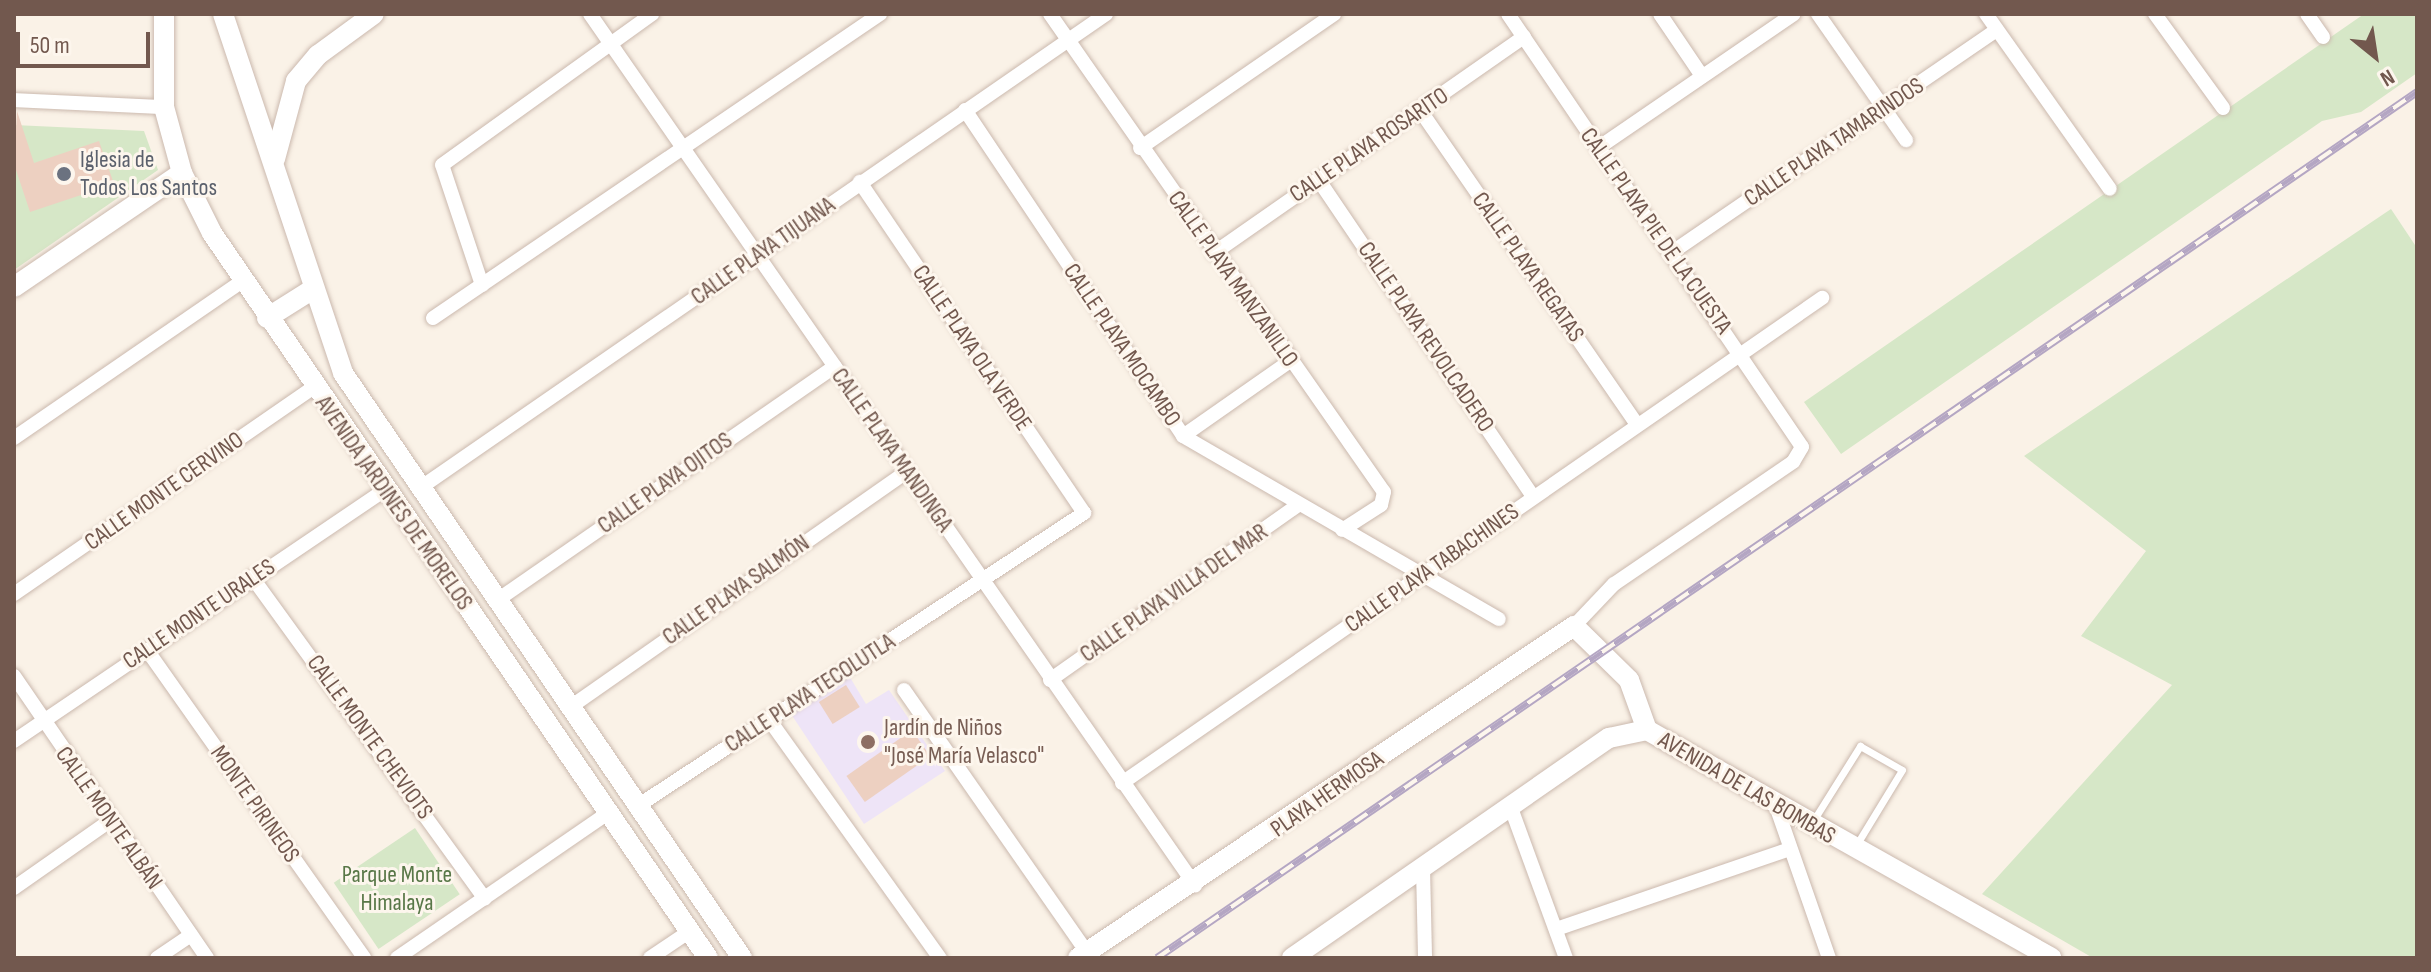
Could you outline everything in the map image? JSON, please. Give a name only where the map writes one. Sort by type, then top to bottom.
[{"type":"main road","name":"AVENIDA JARDINES DE MORELOS","points":[[164,14],[164,107],[182,173],[267,318],[708,958]]},
{"type":"main road","name":"AVENIDA JARDINES DE MORELOS","points":[[223,14],[343,373],[636,807],[742,958]]},
{"type":"main road","points":[[274,171],[276,134],[296,81],[318,55],[374,14]]},
{"type":"main road","points":[[14,287],[182,173]]},
{"type":"main road","points":[[267,318],[313,289]]},
{"type":"main road","points":[[1574,626],[1629,680],[1647,730]]},
{"type":"main road","name":"PLAYA HERMOSA","points":[[1083,955],[1195,885],[1574,626]]},
{"type":"main road","name":"AVENIDA DE LAS BOMBAS","points":[[1292,958],[1609,738],[1647,730],[1776,806],[2051,958]]},
{"type":"main road","points":[[649,873],[672,858]]},
{"type":"street","name":"CALLE PLAYA MANDINGA","points":[[590,14],[835,366],[904,473],[984,580],[1050,680],[1195,885]]},
{"type":"street","points":[[482,285],[442,165],[652,14]]},
{"type":"street","points":[[433,318],[880,14]]},
{"type":"street","name":"CALLE PLAYA MANZANILLO","points":[[1050,14],[1140,148],[1384,492],[1381,505],[1342,530]]},
{"type":"street","name":"CALLE PLAYA TIJUANA","points":[[420,488],[1106,14]]},
{"type":"street","points":[[1140,148],[1334,14]]},
{"type":"street","name":"CALLE PLAYA PIE DE LA CUESTA","points":[[1508,14],[1802,447]]},
{"type":"street","points":[[1660,14],[1702,76]]},
{"type":"street","points":[[1598,148],[1794,14]]},
{"type":"street","points":[[1818,14],[1906,140]]},
{"type":"street","points":[[1986,14],[2110,189]]},
{"type":"street","points":[[2155,14],[2223,108]]},
{"type":"street","points":[[2307,14],[2323,37]]},
{"type":"street","name":"CALLE PLAYA TAMARINDOS","points":[[1671,253],[1997,30]]},
{"type":"street","name":"CALLE PLAYA ROSARITO","points":[[1214,253],[1524,37]]},
{"type":"street","points":[[14,100],[164,107]]},
{"type":"street","name":"CALLE PLAYA MOCAMBO","points":[[965,110],[1183,436],[1499,619]]},
{"type":"street","name":"CALLE PLAYA REGATAS","points":[[1420,110],[1636,423]]},
{"type":"street","name":"CALLE PLAYA REVOLCADERO","points":[[1318,179],[1533,496]]},
{"type":"street","name":"CALLE PLAYA OLA VERDE","points":[[860,182],[1084,513]]},
{"type":"street","points":[[14,438],[244,280]]},
{"type":"street","name":"CALLE PLAYA TABACHINES","points":[[1122,783],[1422,576],[1636,423],[1822,298]]},
{"type":"street","points":[[1183,436],[1290,361]]},
{"type":"street","name":"CALLE PLAYA OJITOS","points":[[496,601],[835,366]]},
{"type":"street","name":"CALLE MONTE CERVINO","points":[[14,594],[314,387]]},
{"type":"street","name":"PLAYA HERMOSA","points":[[1574,626],[1614,584],[1793,462],[1802,447]]},
{"type":"street","name":"CALLE PLAYA SALMÓN","points":[[569,708],[904,473]]},
{"type":"street","name":"CALLE MONTE URALES","points":[[14,741],[386,489]]},
{"type":"street","name":"CALLE PLAYA VILLA DEL MAR","points":[[1050,680],[1298,505]]},
{"type":"street","name":"CALLE PLAYA TECOLUTLA","points":[[636,807],[1084,513]]},
{"type":"street","name":"CALLE MONTE CHEVIOTS","points":[[252,577],[485,899]]},
{"type":"street","name":"MONTE PIRINEOS","points":[[147,650],[364,958]]},
{"type":"street","name":"CALLE MONTE ALBÁN","points":[[14,676],[207,958]]},
{"type":"street","points":[[904,690],[1083,955]]},
{"type":"street","points":[[768,718],[940,958]]},
{"type":"street","points":[[1776,806],[1829,958]]},
{"type":"street","points":[[1511,808],[1566,958]]},
{"type":"street","points":[[397,958],[608,813]]},
{"type":"street","points":[[14,888],[111,820]]},
{"type":"street","points":[[1556,929],[1789,849]]},
{"type":"street","points":[[1423,868],[1425,958]]},
{"type":"street","points":[[650,958],[690,931]]},
{"type":"street","points":[[157,958],[191,935]]},
{"type":"lane","points":[[1811,825],[1860,746],[1902,770],[1854,849]]},
{"type":"shaded area","name":"Jardín de Niños \"José María Velasco\"","points":[[848,674],[866,704],[889,690],[945,771],[864,824],[791,714]]},
{"type":"green space","points":[[2364,14],[2417,14],[2417,73],[2361,112],[2322,121],[1841,454],[1804,402]]},
{"type":"green space","points":[[14,125],[144,131],[158,170],[14,270]]},
{"type":"green space","points":[[2391,209],[2417,248],[2417,958],[2093,958],[1982,894],[2172,685],[2081,636],[2146,551],[2024,456]]},
{"type":"green space","name":"Parque Monte Himalaya","points":[[415,828],[460,894],[378,949],[334,883]]},
{"type":"building","name":"Iglesia de Todos Los Santos","points":[[17,111],[34,163],[99,141],[114,184],[30,212],[14,164]]},
{"type":"building","points":[[846,685],[860,707],[833,724],[819,702]]},
{"type":"building","points":[[912,730],[930,756],[865,802],[846,776]]},
{"type":"railway","points":[[1157,958],[2417,92]]},
{"type":"place","name":"Iglesia de Todos Los Santos","points":[[64,174]]},
{"type":"place","name":"Jardín de Niños \"José María Velasco\"","points":[[868,742]]}]
